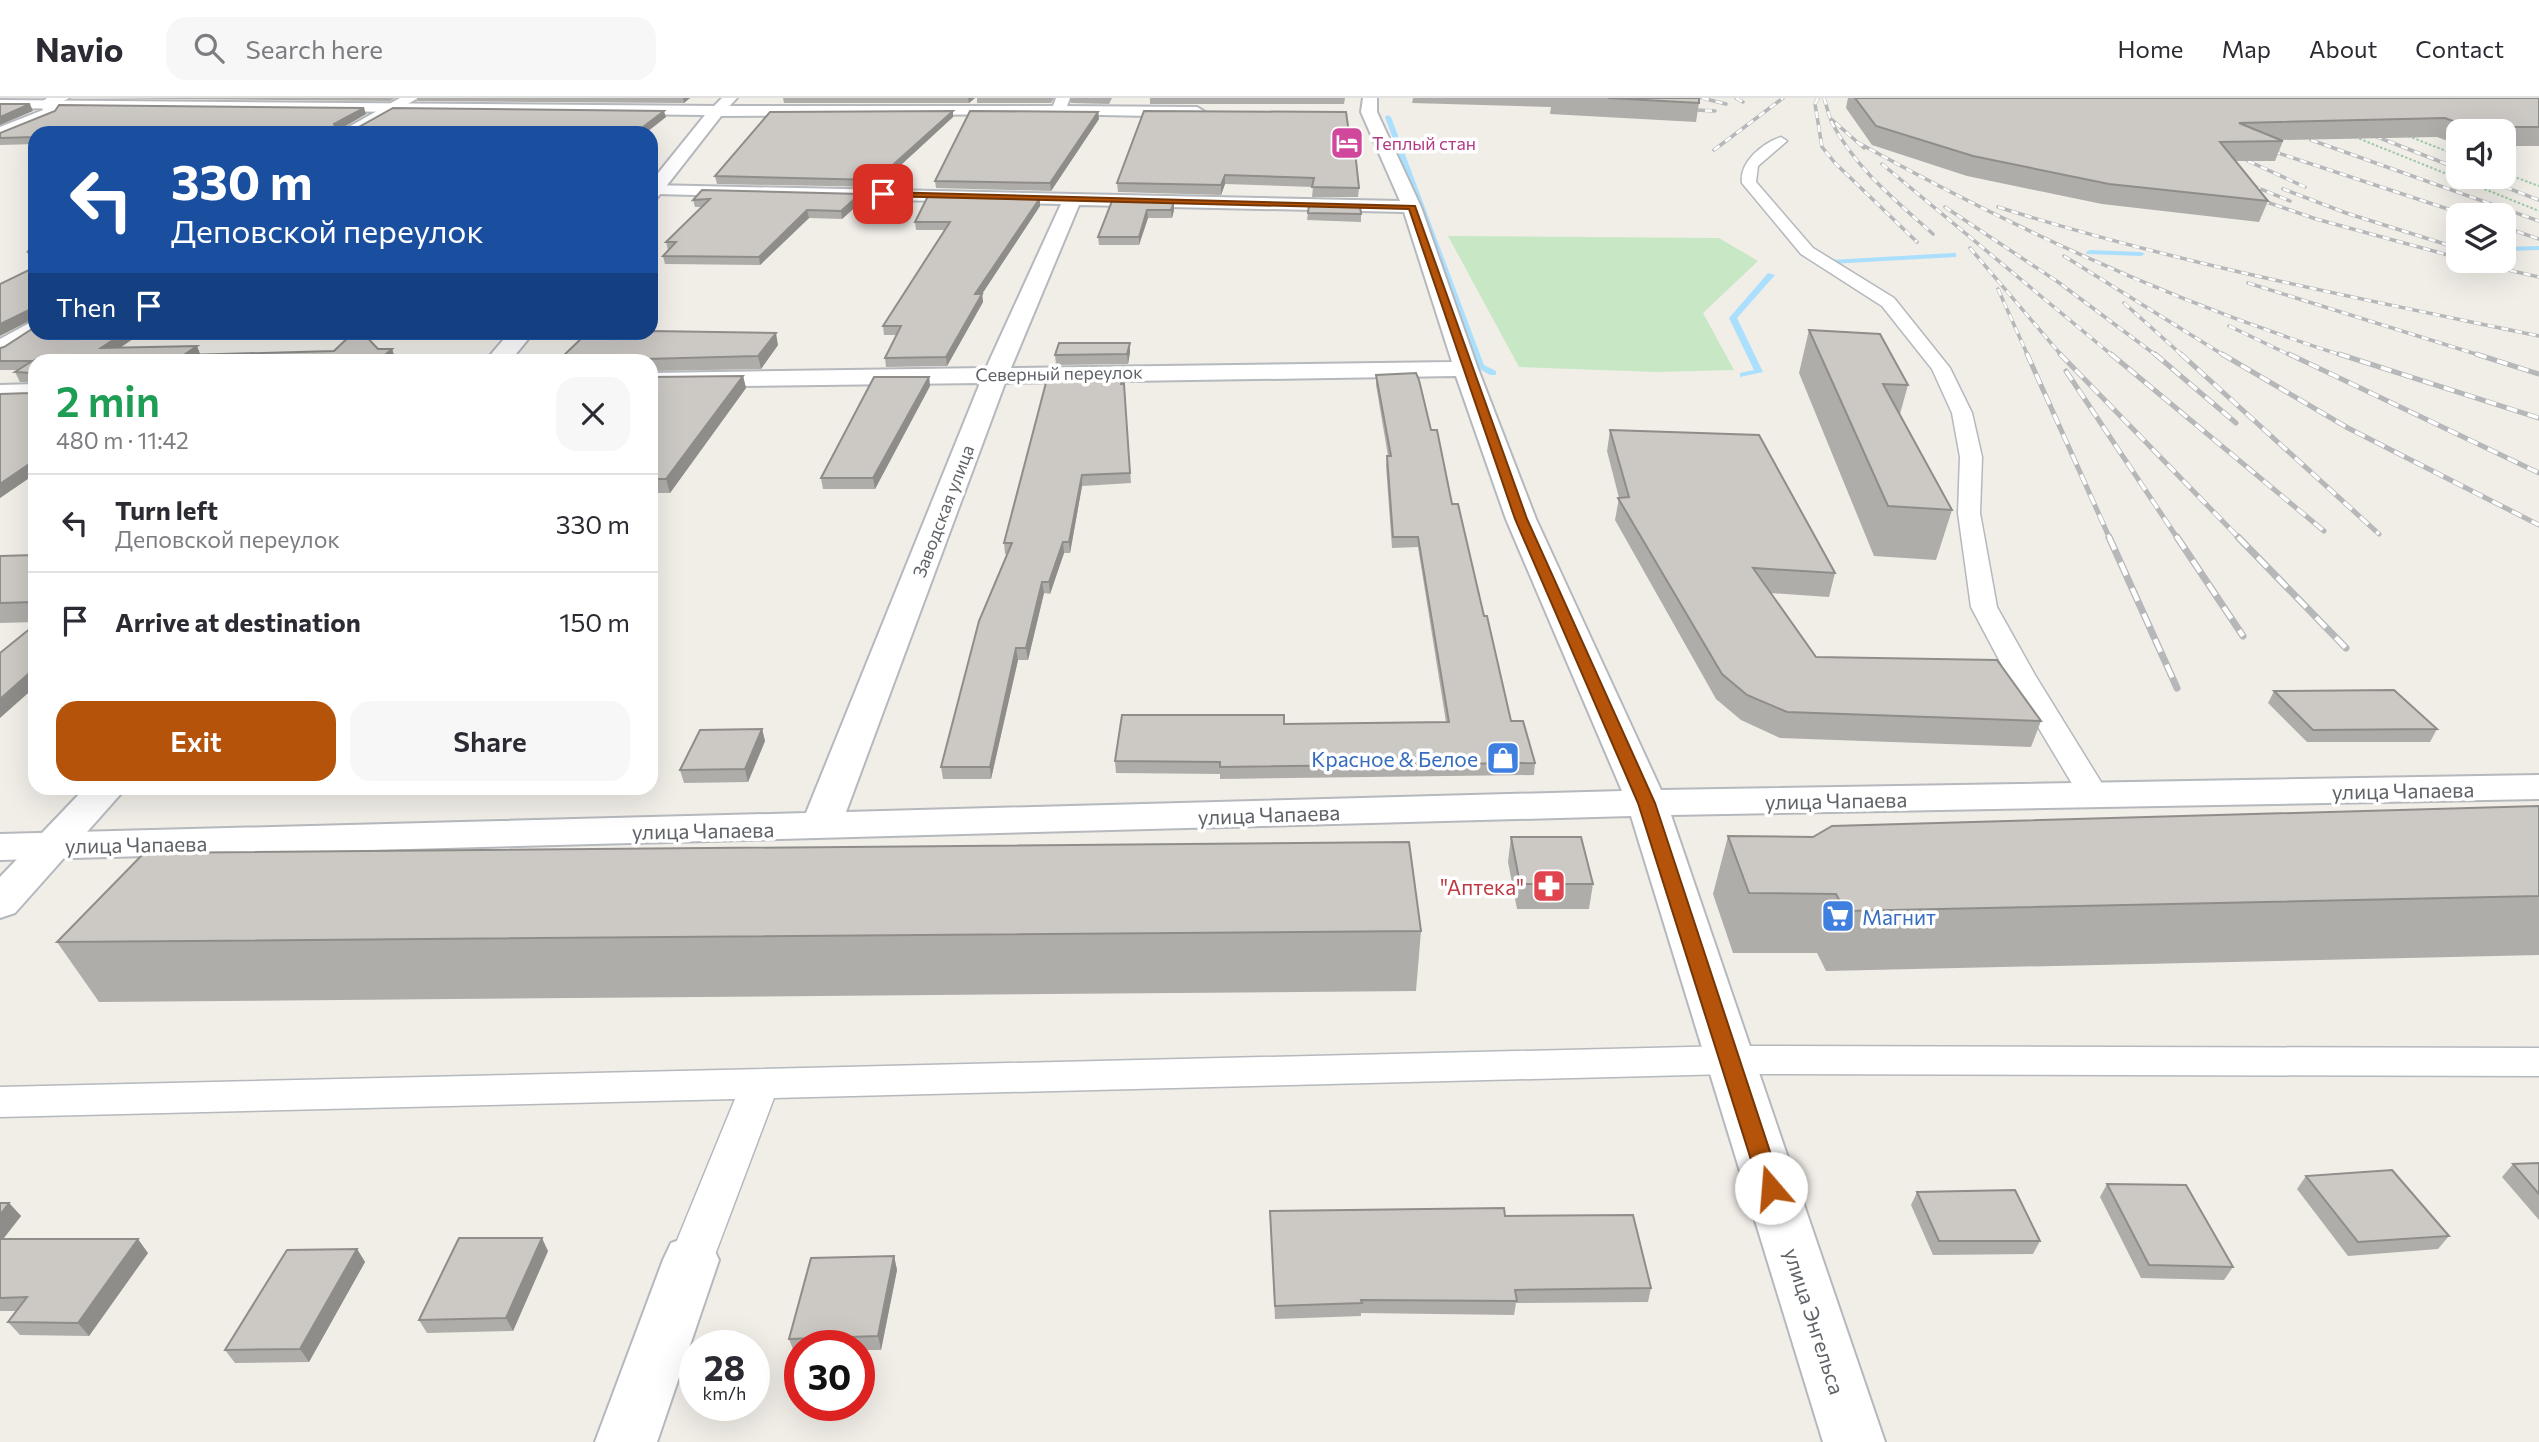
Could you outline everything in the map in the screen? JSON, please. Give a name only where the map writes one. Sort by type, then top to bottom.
[{"type":"street","points":[[360,126],[411,98]]},
{"type":"street","points":[[658,186],[730,98]]},
{"type":"street","points":[[0,133],[52,112],[54,101]]},
{"type":"street","points":[[0,104],[54,101],[717,111],[1061,105],[1219,112]]},
{"type":"street","name":"улица Энгельса","points":[[1365,107],[1412,207],[1466,369],[1521,519],[1647,803],[1854,1442]]},
{"type":"street","points":[[658,192],[1073,198],[1412,207]]},
{"type":"street","name":"Заводская улица","points":[[820,827],[996,374],[1073,198]]},
{"type":"street","points":[[0,349],[28,331]]},
{"type":"street","points":[[503,354],[516,340]]},
{"type":"street","name":"Северный переулок","points":[[658,380],[1466,369]]},
{"type":"street","points":[[0,393],[28,392]]},
{"type":"street","name":"улица Чапаева","points":[[0,847],[1647,803],[2539,787]]},
{"type":"street","points":[[0,903],[99,795]]},
{"type":"street","points":[[626,1442],[691,1260]]},
{"type":"lane","points":[[1781,141],[1750,166],[1747,177],[1749,183],[1807,250],[1888,302],[1941,368],[1962,413],[1971,457],[1969,513],[1984,607],[2021,676],[2094,795]]},
{"type":"lane","points":[[0,1102],[1730,1060],[2539,1062]]},
{"type":"lane","points":[[691,1260],[760,1084]]},
{"type":"path","points":[[2348,134],[2539,211]]},
{"type":"path","points":[[2409,136],[2446,151]]},
{"type":"path","points":[[2516,177],[2539,186]]},
{"type":"green space","points":[[1448,236],[1719,238],[1758,261],[1703,313],[1734,370],[1657,372],[1519,367]]},
{"type":"building","points":[[1608,98],[1699,98],[1699,103]]},
{"type":"building","points":[[1855,98],[2539,98],[2539,127],[2516,127],[2516,119],[2445,118],[2239,123],[2283,141],[2220,142],[2268,201],[2109,184],[1973,156],[1876,126]]},
{"type":"building","points":[[0,104],[30,104],[0,117]]},
{"type":"building","points":[[59,105],[364,108],[334,124],[335,126],[28,126],[28,137],[0,138],[0,133],[55,111]]},
{"type":"building","points":[[393,108],[664,111],[644,126],[361,126]]},
{"type":"building","points":[[953,111],[876,180],[715,176],[770,112]]},
{"type":"building","points":[[970,111],[1098,112],[1050,183],[935,181]]},
{"type":"building","points":[[1144,111],[1346,112],[1349,133],[1353,133],[1359,188],[1312,187],[1314,178],[1225,175],[1221,185],[1117,183]]},
{"type":"building","points":[[702,190],[860,194],[841,211],[807,210],[759,257],[663,256],[676,242],[666,242],[710,199],[693,200]]},
{"type":"building","points":[[928,196],[1040,198],[975,294],[982,294],[946,357],[885,358],[901,326],[883,326],[950,222],[915,222]]},
{"type":"building","points":[[1112,201],[1174,202],[1171,210],[1147,210],[1139,237],[1098,237]]},
{"type":"building","points":[[1309,205],[1360,206],[1361,214],[1308,213]]},
{"type":"building","points":[[28,270],[28,310],[0,324],[0,284]]},
{"type":"building","points":[[1809,330],[1880,334],[1908,385],[1883,384],[1952,510],[1888,506]]},
{"type":"building","points":[[658,331],[776,333],[758,356],[658,359],[658,354],[565,354],[580,340],[658,340]]},
{"type":"building","points":[[28,332],[28,340],[113,340],[101,348],[197,346],[185,354],[28,354],[28,361],[0,361],[0,348]]},
{"type":"building","points":[[346,340],[370,340],[378,349],[392,349],[386,354],[222,354],[334,351]]},
{"type":"building","points":[[1059,343],[1130,343],[1127,354],[1055,355]]},
{"type":"building","points":[[28,364],[28,373],[15,372]]},
{"type":"building","points":[[1416,373],[1431,430],[1437,430],[1452,504],[1458,504],[1511,721],[1523,721],[1535,763],[1220,767],[1220,762],[1115,761],[1122,715],[1284,715],[1284,724],[1449,722],[1418,537],[1393,537],[1387,456],[1391,456],[1376,375]]},
{"type":"building","points":[[1123,374],[1121,384],[1124,384],[1130,473],[1082,475],[1069,542],[1063,542],[1049,582],[1042,582],[1026,648],[1016,648],[990,767],[941,767],[979,621],[1012,543],[1004,543],[1048,375]]},
{"type":"building","points":[[743,376],[666,479],[658,479],[658,377]]},
{"type":"building","points":[[874,377],[929,377],[873,478],[821,478]]},
{"type":"building","points":[[28,393],[28,465],[0,484],[0,394]]},
{"type":"building","points":[[1610,430],[1759,435],[1835,573],[1753,568],[1816,657],[1997,660],[2041,721],[1787,712],[1747,695],[1722,674],[1618,498],[1629,497]]},
{"type":"building","points":[[28,555],[28,602],[0,603],[0,556]]},
{"type":"building","points":[[28,630],[28,674],[0,699],[0,653]]},
{"type":"building","points":[[2394,690],[2437,729],[2313,730],[2274,691]]},
{"type":"building","points":[[762,729],[745,769],[680,770],[700,730]]},
{"type":"building","points":[[2539,806],[2539,896],[1845,911],[1836,894],[1749,893],[1728,836],[1813,837],[1832,826]]},
{"type":"building","points":[[1511,837],[1581,837],[1593,884],[1520,884]]},
{"type":"building","points":[[1409,842],[1421,931],[57,942],[144,853]]},
{"type":"building","points":[[2539,1163],[2539,1194],[2513,1164]]},
{"type":"building","points":[[2392,1170],[2449,1236],[2358,1242],[2306,1176]]},
{"type":"building","points":[[2107,1184],[2186,1185],[2233,1267],[2149,1265]]},
{"type":"building","points":[[2015,1190],[2040,1241],[1939,1241],[1917,1192]]},
{"type":"building","points":[[0,1203],[9,1203],[0,1215]]},
{"type":"building","points":[[1504,1208],[1505,1216],[1633,1215],[1651,1288],[1515,1290],[1517,1301],[1361,1300],[1362,1303],[1275,1306],[1270,1211]]},
{"type":"building","points":[[459,1238],[542,1238],[506,1318],[419,1320]]},
{"type":"building","points":[[0,1239],[138,1239],[78,1323],[8,1322],[27,1297],[0,1298]]},
{"type":"building","points":[[357,1249],[300,1349],[225,1350],[287,1250]]},
{"type":"building","points":[[894,1256],[878,1336],[875,1336],[875,1330],[791,1330],[811,1258]]},
{"type":"waterway","points":[[1388,117],[1480,367],[1493,373]]},
{"type":"waterway","points":[[2516,249],[2539,248]]},
{"type":"waterway","points":[[2090,252],[2141,254]]},
{"type":"waterway","points":[[1830,262],[1953,255]]},
{"type":"waterway","points":[[1743,375],[1759,372],[1733,318],[1771,275]]},
{"type":"railway","points":[[1702,98],[1726,104]]},
{"type":"railway","points":[[1736,98],[1743,102]]},
{"type":"railway","points":[[1714,150],[1783,98]]},
{"type":"railway","points":[[1818,98],[1815,104],[1822,147],[1835,163],[1917,242]]},
{"type":"railway","points":[[1824,98],[1830,118],[1858,142]]},
{"type":"railway","points":[[1677,109],[1715,111]]},
{"type":"railway","points":[[1831,121],[1864,168],[1933,234]]},
{"type":"railway","points":[[2362,131],[2446,164]]},
{"type":"railway","points":[[2311,140],[2539,221]]},
{"type":"railway","points":[[1858,142],[1975,205],[2095,261],[2218,312],[2344,356]]},
{"type":"railway","points":[[1858,142],[1864,148]]},
{"type":"railway","points":[[2260,147],[2446,208]]},
{"type":"railway","points":[[2248,161],[2305,187]]},
{"type":"railway","points":[[1882,164],[2113,356]]},
{"type":"railway","points":[[2241,181],[2290,201]]},
{"type":"railway","points":[[2283,189],[2346,213],[2446,244]]},
{"type":"railway","points":[[2510,189],[2539,200]]},
{"type":"railway","points":[[2249,196],[2316,219],[2446,254]]},
{"type":"railway","points":[[1945,207],[2058,282],[2157,356]]},
{"type":"railway","points":[[1998,207],[2199,262],[2539,336]]},
{"type":"railway","points":[[2516,231],[2539,239]]},
{"type":"railway","points":[[1970,248],[2062,356]]},
{"type":"railway","points":[[2064,256],[2225,356]]},
{"type":"railway","points":[[2516,272],[2539,277]]},
{"type":"railway","points":[[2248,283],[2482,356]]},
{"type":"railway","points":[[1998,289],[2028,356]]},
{"type":"railway","points":[[2124,303],[2183,356]]},
{"type":"railway","points":[[2229,326],[2292,356]]},
{"type":"railway","points":[[2027,354],[2110,539]]},
{"type":"railway","points":[[2060,354],[2240,539]]},
{"type":"railway","points":[[2111,354],[2324,531]]},
{"type":"railway","points":[[2155,354],[2236,423]]},
{"type":"railway","points":[[2181,354],[2379,534]]},
{"type":"railway","points":[[2222,354],[2348,428],[2539,525]]},
{"type":"railway","points":[[2289,354],[2539,473]]},
{"type":"railway","points":[[2339,354],[2539,418]]},
{"type":"railway","points":[[2476,354],[2539,374]]},
{"type":"railway","points":[[2066,371],[2178,539]]},
{"type":"railway","points":[[2109,537],[2177,688]]},
{"type":"railway","points":[[2177,537],[2243,636]]},
{"type":"railway","points":[[2238,537],[2346,648]]},
{"type":"place","name":"Теплый стан","points":[[1347,143]]},
{"type":"place","name":"Красное & Белое","points":[[1503,758]]},
{"type":"place","name":"\"Аптека\"","points":[[1549,886]]},
{"type":"place","name":"Магнит","points":[[1838,916]]},
{"type":"route","points":[[883,194],[1412,207],[1466,369],[1521,519],[1647,803],[1771,1188]]}]
